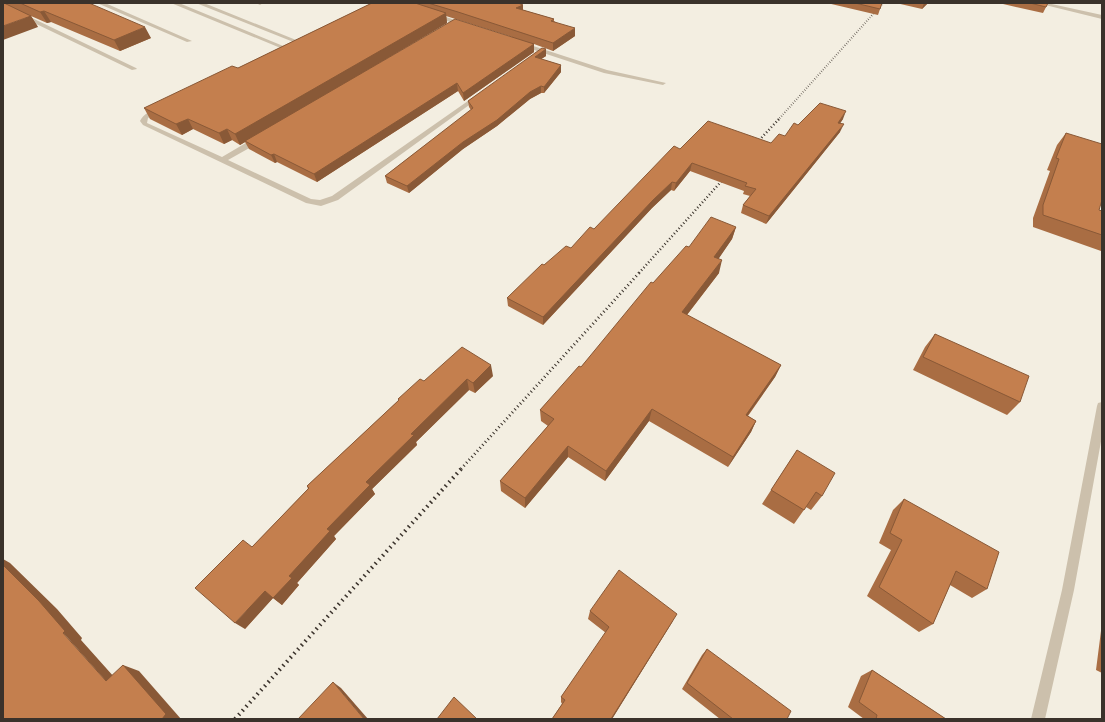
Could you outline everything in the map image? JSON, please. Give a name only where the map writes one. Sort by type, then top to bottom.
[{"type":"street","points":[[100,3],[189,41]]},
{"type":"street","points":[[174,3],[285,48]]},
{"type":"street","points":[[199,3],[298,42]]},
{"type":"street","points":[[1040,3],[1102,17]]},
{"type":"street","points":[[3,6],[134,70]]},
{"type":"street","points":[[429,14],[471,27]]},
{"type":"street","points":[[450,26],[457,22]]},
{"type":"street","points":[[278,51],[305,38]]},
{"type":"street","points":[[513,42],[606,72],[663,83]]},
{"type":"street","points":[[535,56],[541,51]]},
{"type":"street","points":[[166,106],[145,117],[143,121],[145,124],[309,201],[321,203],[336,198],[483,92]]},
{"type":"street","points":[[222,160],[269,133]]},
{"type":"street","points":[[1038,719],[1068,590],[1102,406]]},
{"type":"building","points":[[4,3],[31,16],[3,26]]},
{"type":"building","points":[[20,3],[89,3],[145,27],[114,40],[44,11],[40,12]]},
{"type":"building","points":[[372,3],[415,3],[446,13],[235,134],[227,129],[219,133],[188,119],[176,124],[144,108],[232,66],[238,68]]},
{"type":"building","points":[[428,3],[518,3],[523,5],[516,8],[554,19],[551,21],[575,28],[553,43]]},
{"type":"building","points":[[855,3],[882,3],[880,9]]},
{"type":"building","points":[[1030,3],[1048,3],[1046,7]]},
{"type":"building","points":[[455,19],[534,44],[463,93],[457,83],[314,174],[274,154],[271,155],[245,141]]},
{"type":"building","points":[[542,48],[546,49],[535,57],[561,65],[544,87],[541,86],[530,92],[497,120],[463,142],[407,186],[385,176],[473,108],[468,101]]},
{"type":"building","points":[[820,103],[846,111],[838,123],[844,124],[769,216],[743,205],[756,189],[745,186],[747,183],[692,163],[676,183],[672,182],[653,200],[543,317],[507,298],[542,264],[544,265],[566,246],[571,248],[590,227],[594,229],[674,146],[680,149],[708,121],[771,143],[779,134],[785,136],[794,123],[798,125]]},
{"type":"building","points":[[1066,133],[1102,144],[1102,200],[1099,210],[1102,211],[1102,235],[1043,215],[1043,205],[1059,159],[1056,158]]},
{"type":"building","points":[[711,217],[736,227],[714,257],[722,260],[682,312],[781,365],[746,415],[756,421],[733,457],[652,409],[606,471],[568,446],[525,498],[500,481],[554,419],[540,410],[579,366],[581,367],[651,282],[653,283],[686,246],[689,247]]},
{"type":"building","points":[[935,334],[1029,376],[1020,402],[923,357]]},
{"type":"building","points":[[462,347],[491,365],[473,383],[467,379],[411,434],[414,435],[366,482],[370,485],[327,529],[330,531],[289,576],[292,578],[273,598],[265,591],[235,623],[195,588],[243,540],[252,547],[309,488],[307,486],[399,400],[398,399],[420,379],[424,381]]},
{"type":"building","points":[[797,450],[835,473],[822,496],[816,492],[804,510],[771,490]]},
{"type":"building","points":[[904,499],[999,552],[987,589],[956,571],[933,624],[879,587],[902,540],[890,533]]},
{"type":"building","points":[[3,565],[39,601],[65,631],[63,633],[106,681],[123,665],[166,714],[162,719],[3,719]]},
{"type":"building","points":[[619,570],[677,614],[611,719],[552,719],[565,700],[561,697],[609,627],[590,611]]},
{"type":"building","points":[[707,649],[791,711],[787,719],[733,719],[687,683]]},
{"type":"building","points":[[872,670],[946,719],[876,719],[877,715],[859,702]]},
{"type":"building","points":[[333,682],[364,719],[298,719]]},
{"type":"building","points":[[454,697],[477,719],[437,719]]},
{"type":"railway","points":[[778,120],[883,3]]},
{"type":"railway","points":[[752,148],[779,119]]},
{"type":"railway","points":[[639,273],[727,175]]},
{"type":"railway","points":[[461,469],[640,272]]},
{"type":"railway","points":[[235,719],[462,468]]}]
